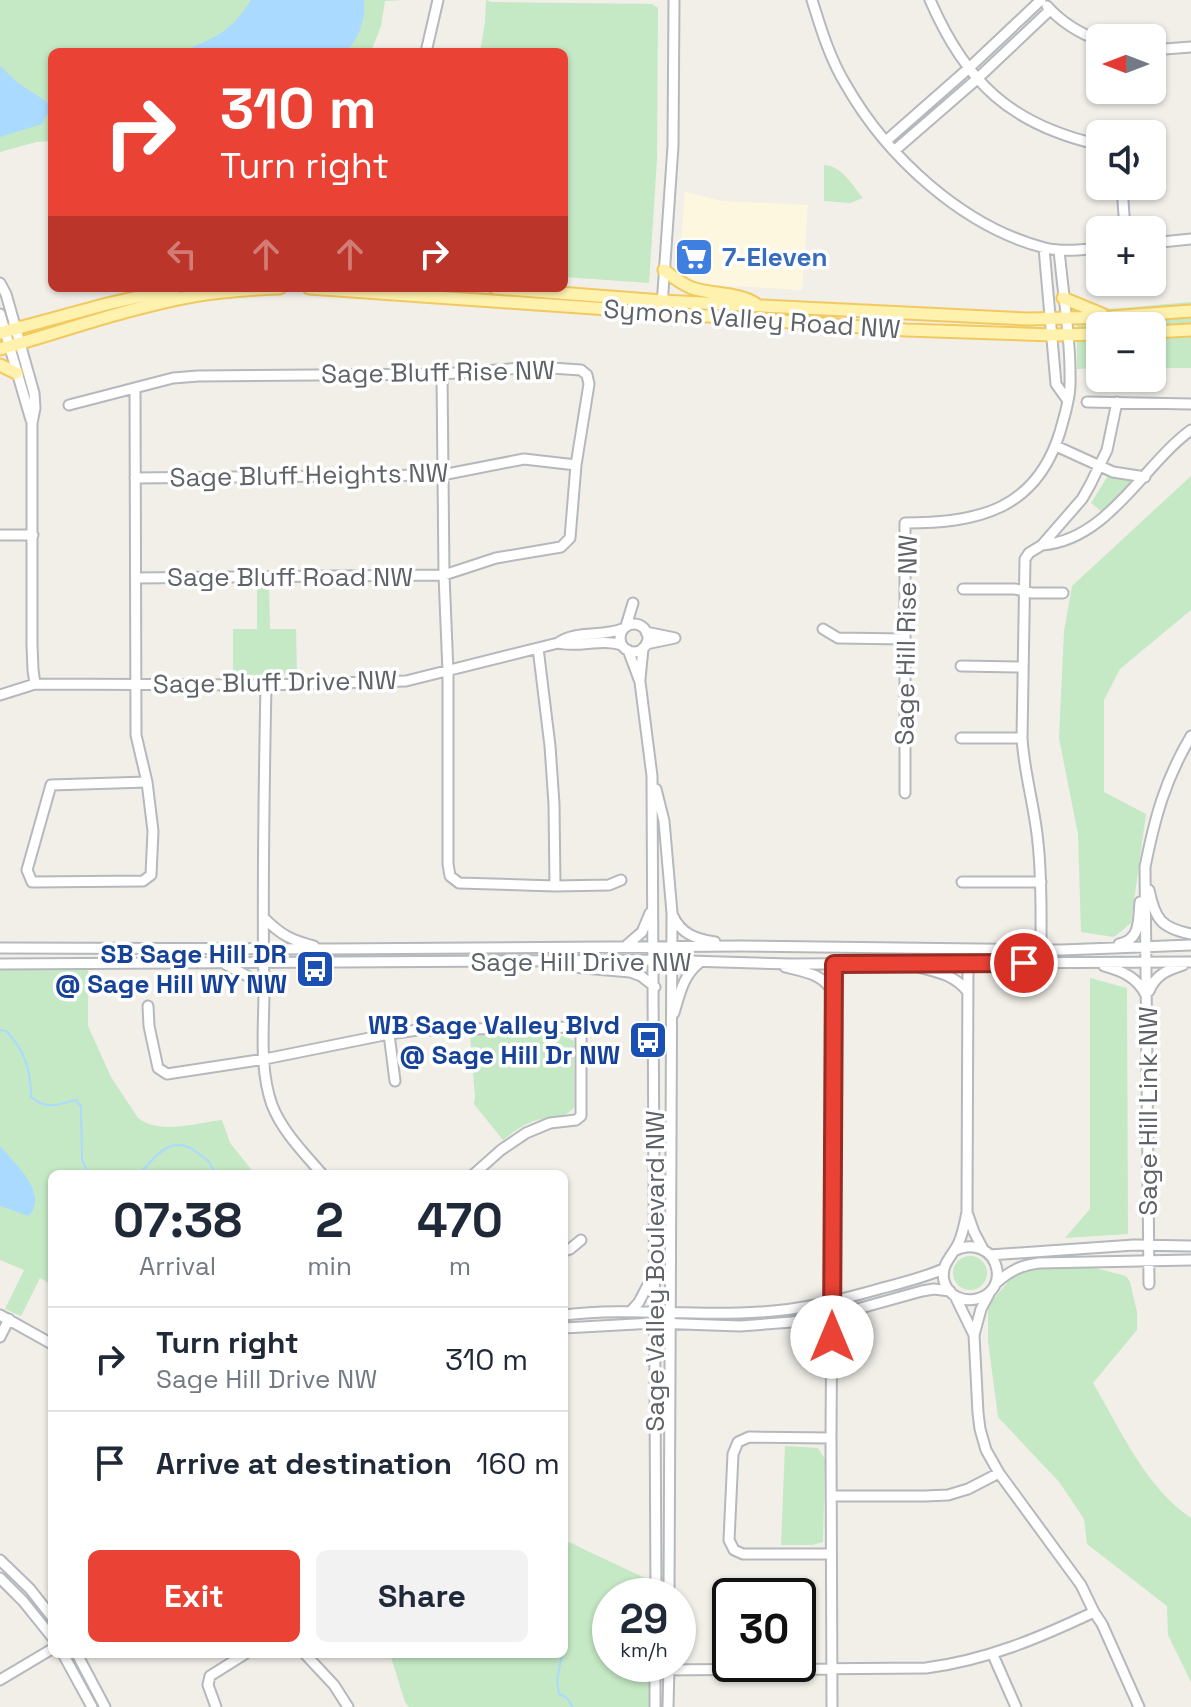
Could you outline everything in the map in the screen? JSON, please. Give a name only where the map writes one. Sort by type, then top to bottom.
[{"type":"main road","points":[[664,270],[695,289],[748,298],[760,306]]},
{"type":"main road","points":[[7,331],[160,292]]},
{"type":"main road","points":[[10,347],[134,310],[222,292]]},
{"type":"main road","name":"Symons Valley Road NW","points":[[390,292],[662,307],[760,306],[901,314],[1086,318]]},
{"type":"main road","name":"Symons Valley Road NW","points":[[530,292],[906,330],[1086,334]]},
{"type":"main road","points":[[1063,298],[1096,312]]},
{"type":"main road","name":"Symons Valley Road NW","points":[[1166,313],[1191,311]]},
{"type":"main road","points":[[1166,331],[1191,330]]},
{"type":"main road","points":[[0,365],[16,373]]},
{"type":"street","points":[[427,48],[438,0]]},
{"type":"street","points":[[662,307],[673,146],[674,0]]},
{"type":"street","points":[[812,0],[825,40],[846,86],[894,151],[922,179],[956,206],[1002,232],[1044,248],[1086,249]]},
{"type":"street","points":[[930,0],[942,27],[989,92],[1040,126],[1086,142]]},
{"type":"street","points":[[886,141],[1042,0],[1078,33],[1086,36]]},
{"type":"street","points":[[894,151],[1050,10]]},
{"type":"street","points":[[1166,49],[1191,47]]},
{"type":"street","points":[[1166,242],[1191,239]]},
{"type":"street","points":[[1044,248],[1056,384],[1068,401]]},
{"type":"street","name":"Sage Hill Rise NW","points":[[905,793],[905,523],[963,520],[1005,505],[1034,483],[1047,463],[1056,446],[1070,386],[1059,250]]},
{"type":"street","points":[[0,283],[6,294],[10,347],[32,423]]},
{"type":"street","points":[[0,314],[7,331]]},
{"type":"street","points":[[10,347],[34,393],[35,684]]},
{"type":"street","name":"Sage Bluff Rise NW","points":[[69,405],[173,378],[198,376],[442,374],[536,367],[581,370],[587,375],[589,384],[576,465],[570,538],[561,547],[496,558],[444,575]]},
{"type":"street","points":[[442,374],[450,876],[459,883],[555,886],[609,885],[621,880]]},
{"type":"street","points":[[135,388],[136,735],[147,782],[153,831],[151,875],[143,881],[32,882],[27,870],[51,785],[147,782]]},
{"type":"street","points":[[1087,402],[1190,404]]},
{"type":"street","points":[[1041,950],[1038,840],[1022,738],[1025,559],[1042,545],[1082,499],[1107,450],[1117,402]]},
{"type":"street","points":[[1042,545],[1073,538],[1114,507],[1191,430]]},
{"type":"street","points":[[1056,446],[1113,472],[1145,477]]},
{"type":"street","name":"Sage Bluff Heights NW","points":[[135,478],[442,475],[524,459],[576,465]]},
{"type":"street","points":[[0,535],[33,535]]},
{"type":"street","name":"Sage Bluff Road NW","points":[[136,578],[444,575]]},
{"type":"street","points":[[963,589],[1063,593]]},
{"type":"street","points":[[640,682],[620,637],[633,603],[647,640],[640,682],[652,776]]},
{"type":"street","points":[[624,628],[643,628],[675,638],[644,646],[636,652],[625,648]]},
{"type":"street","name":"Sage Bluff Drive NW","points":[[0,695],[35,684],[266,685],[406,681],[558,643],[570,637],[607,634],[624,628]]},
{"type":"street","points":[[823,629],[838,638],[905,639]]},
{"type":"street","name":"Sage Bluff Drive NW","points":[[558,643],[609,642],[625,648]]},
{"type":"street","points":[[538,648],[550,746],[555,886]]},
{"type":"street","points":[[961,666],[1023,667]]},
{"type":"street","points":[[266,685],[263,962],[267,1085],[273,1105],[291,1135],[319,1170]]},
{"type":"street","points":[[1107,947],[1128,942],[1135,935],[1153,825],[1177,759],[1191,736]]},
{"type":"street","points":[[961,738],[1022,738]]},
{"type":"street","name":"Sage Valley Boulevard NW","points":[[652,776],[656,1578]]},
{"type":"street","name":"Sage Valley Boulevard NW","points":[[652,776],[664,821],[672,913],[669,1578]]},
{"type":"street","points":[[1145,867],[1153,908],[1161,923],[1175,931],[1191,934]]},
{"type":"street","points":[[1145,867],[1146,962]]},
{"type":"street","points":[[962,882],[1041,882]]},
{"type":"street","points":[[625,947],[642,932],[653,906]]},
{"type":"street","points":[[672,913],[680,929],[699,940],[741,946]]},
{"type":"street","points":[[264,918],[289,939],[330,949]]},
{"type":"street","name":"Sage Hill Drive NW","points":[[0,948],[741,946],[1041,950],[1191,945]]},
{"type":"street","points":[[767,947],[766,963],[815,975],[827,983],[834,994]]},
{"type":"street","points":[[968,950],[967,1212],[960,1240],[943,1269],[944,1278],[974,1335]]},
{"type":"street","name":"Sage Hill Drive NW","points":[[0,964],[655,960],[834,964],[1190,962]]},
{"type":"street","points":[[546,962],[630,972],[655,987]]},
{"type":"street","points":[[670,1027],[684,980],[700,962]]},
{"type":"street","points":[[1090,962],[1133,977],[1147,998]]},
{"type":"street","name":"Sage Hill Link NW","points":[[1146,962],[1149,1284]]},
{"type":"street","points":[[1147,998],[1158,976],[1190,962]]},
{"type":"street","points":[[222,963],[249,977],[264,991]]},
{"type":"street","points":[[832,1707],[834,964]]},
{"type":"street","points":[[903,964],[945,974],[957,980],[968,992]]},
{"type":"street","points":[[148,1006],[158,1068],[167,1074],[418,1030],[570,1027],[581,1033],[581,1116],[576,1120],[550,1123],[526,1133],[478,1170]]},
{"type":"street","points":[[389,1034],[395,1081]]},
{"type":"street","points":[[967,1212],[974,1232],[997,1268],[974,1335],[980,1429],[986,1450],[999,1473],[1081,1585],[1139,1707]]},
{"type":"street","points":[[568,1250],[581,1240]]},
{"type":"street","points":[[954,1251],[969,1246],[1003,1255],[1036,1250],[1149,1244],[1191,1246]]},
{"type":"street","points":[[568,1328],[654,1323],[740,1326],[792,1322],[832,1316],[934,1289],[970,1300],[985,1296],[1008,1273],[1022,1265],[1191,1260]]},
{"type":"street","points":[[568,1315],[631,1311],[759,1312],[832,1302],[943,1269]]},
{"type":"street","points":[[631,1311],[655,1272]]},
{"type":"street","points":[[0,1337],[4,1317],[48,1342]]},
{"type":"street","points":[[831,1438],[749,1437],[738,1442],[733,1454],[729,1540],[734,1550],[743,1554],[831,1554]]},
{"type":"street","points":[[831,1496],[948,1495],[968,1489],[999,1473]]},
{"type":"street","points":[[0,1560],[48,1612]]},
{"type":"street","points":[[0,1578],[48,1632]]},
{"type":"street","points":[[696,1667],[832,1670],[926,1668],[962,1663],[1022,1645],[1094,1612]]},
{"type":"street","points":[[0,1680],[48,1651]]},
{"type":"street","points":[[993,1655],[1016,1707]]},
{"type":"street","points":[[65,1658],[92,1707]]},
{"type":"street","points":[[79,1658],[105,1707]]},
{"type":"street","points":[[216,1707],[208,1685],[210,1676],[239,1658]]},
{"type":"street","points":[[309,1658],[334,1685],[348,1707]]},
{"type":"street","points":[[655,1682],[655,1707]]},
{"type":"street","points":[[668,1707],[669,1682]]},
{"type":"shaded area","points":[[685,192],[722,201],[808,205],[802,290],[696,284],[679,271]]},
{"type":"green space","points":[[0,0],[404,0],[385,1],[381,26],[373,48],[48,48],[48,141],[0,152]]},
{"type":"green space","points":[[486,0],[652,4],[658,8],[657,160],[649,283],[568,277],[568,48],[481,48]]},
{"type":"green space","points":[[824,165],[841,172],[863,198],[850,203],[824,201]]},
{"type":"green space","points":[[1077,300],[1111,309],[1191,302],[1191,368],[1166,368],[1166,312],[1086,312],[1086,369],[1077,369]]},
{"type":"green space","points":[[1109,474],[1138,479],[1101,511],[1091,503]]},
{"type":"green space","points":[[1191,476],[1191,610],[1120,669],[1104,700],[1104,792],[1146,814],[1131,923],[1114,937],[1081,932],[1078,834],[1059,738],[1064,631],[1072,586]]},
{"type":"green space","points":[[257,585],[269,585],[270,629],[296,629],[297,674],[233,675],[233,629],[257,629]]},
{"type":"green space","points":[[0,967],[88,967],[88,1026],[111,1077],[138,1118],[167,1127],[222,1120],[230,1143],[252,1170],[48,1170],[48,1283],[40,1278],[21,1316],[5,1309],[24,1270],[0,1260]]},
{"type":"green space","points":[[1090,978],[1127,988],[1128,1234],[1065,1238],[1090,1209]]},
{"type":"green space","points":[[470,1035],[565,1036],[574,1041],[574,1107],[561,1116],[527,1124],[503,1140],[474,1104]]},
{"type":"green space","points":[[970,1256],[982,1261],[987,1273],[982,1285],[970,1290],[958,1285],[953,1273],[958,1261]]},
{"type":"green space","points":[[1084,1265],[1126,1276],[1137,1312],[1137,1330],[1093,1383],[1147,1474],[1160,1491],[1191,1518],[1191,1682],[1168,1635],[1167,1606],[1087,1544],[1084,1519],[1060,1483],[998,1417],[988,1341],[991,1302],[1014,1275],[1038,1267]]},
{"type":"green space","points":[[785,1446],[818,1448],[825,1459],[823,1542],[781,1545]]},
{"type":"green space","points":[[568,1542],[645,1578],[592,1578],[592,1682],[650,1682],[650,1707],[409,1707],[391,1658],[568,1658]]},
{"type":"water","points":[[251,0],[364,0],[364,16],[349,48],[192,48],[215,37],[238,18]]},
{"type":"water","points":[[0,66],[18,83],[47,102],[48,113],[42,124],[0,137]]},
{"type":"water","points":[[0,1146],[33,1188],[34,1207],[29,1216],[0,1206]]},
{"type":"waterway","points":[[0,1030],[13,1038],[22,1053],[30,1078],[31,1097],[48,1105],[76,1100],[81,1106],[82,1159],[86,1170]]},
{"type":"waterway","points":[[143,1170],[159,1153],[174,1145],[190,1148],[206,1159],[214,1170]]},
{"type":"waterway","points":[[561,1658],[557,1680],[559,1694],[566,1697],[573,1707]]},
{"type":"place","name":"7-Eleven","points":[[694,257]]},
{"type":"place","name":"SB Sage Hill DR @ Sage Hill WY NW","points":[[315,969]]},
{"type":"place","name":"WB Sage Valley Blvd @ Sage Hill Dr NW","points":[[648,1040]]},
{"type":"route","points":[[832,1337],[834,964],[1024,963]]}]
